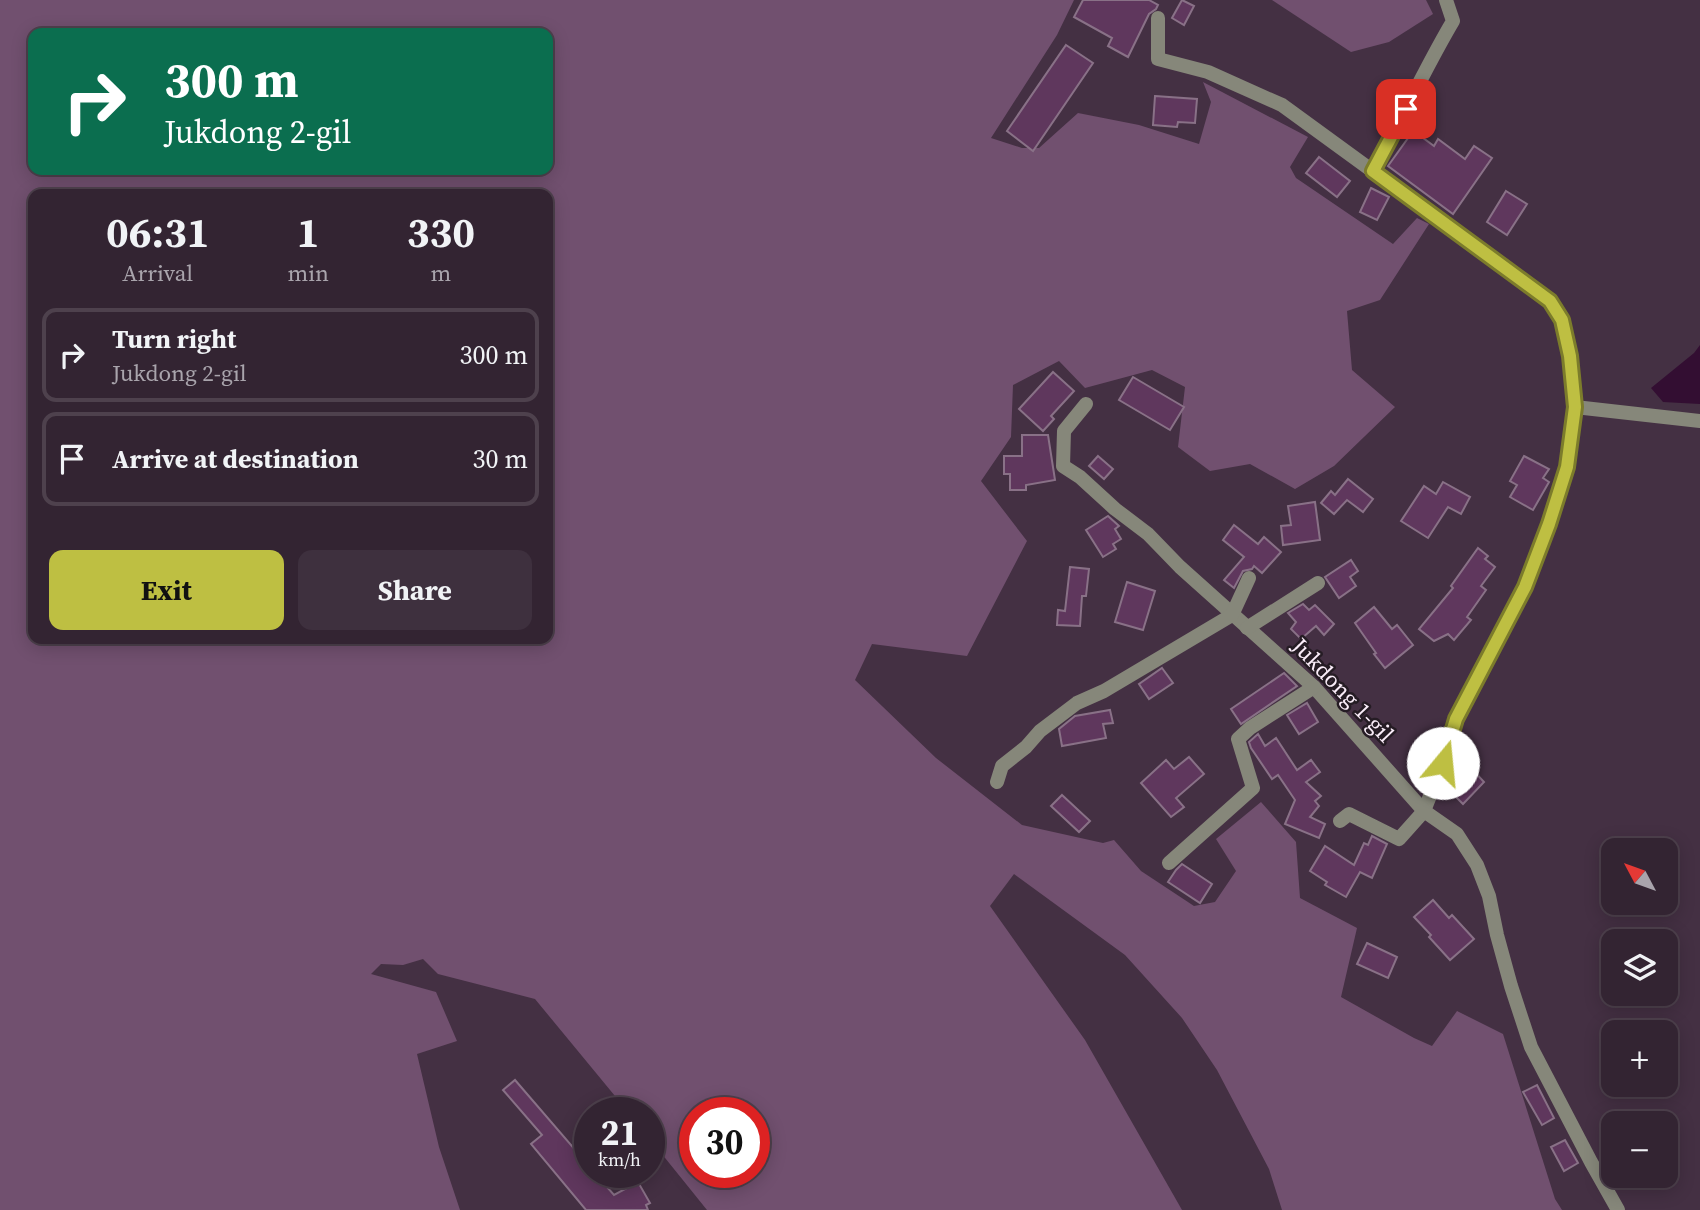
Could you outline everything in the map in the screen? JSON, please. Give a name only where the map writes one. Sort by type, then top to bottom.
[{"type":"street","points":[[1373,171],[1453,21],[1446,0]]},
{"type":"street","points":[[1158,18],[1158,59],[1209,72],[1282,105],[1550,301],[1562,320],[1565,332],[1575,407],[1567,467],[1530,575],[1456,719],[1443,763],[1424,811],[1399,839],[1349,814],[1340,821]]},
{"type":"street","name":"Jukdong 1-gil","points":[[1086,404],[1065,431],[1063,466],[1148,534],[1232,615],[1314,687],[1424,811],[1457,834],[1477,865],[1489,896],[1511,986],[1531,1047],[1618,1210]]},
{"type":"street","points":[[1575,407],[1700,421]]},
{"type":"street","points":[[997,782],[1002,766],[1026,747],[1040,731],[1077,704],[1104,691],[1232,615],[1249,578]]},
{"type":"street","points":[[1247,628],[1318,583]]},
{"type":"street","points":[[1168,863],[1253,788],[1238,739],[1250,728],[1314,687]]},
{"type":"shaded area","points":[[0,0],[1074,0],[1057,35],[991,138],[1022,148],[1039,148],[1078,113],[1139,125],[1199,144],[1211,102],[1203,82],[1308,137],[1290,167],[1296,178],[1393,244],[1417,218],[1429,224],[1380,300],[1347,311],[1352,370],[1395,407],[1334,466],[1295,489],[1250,464],[1210,471],[1178,447],[1185,387],[1152,370],[1085,388],[1059,361],[1013,385],[1011,437],[981,481],[1027,541],[967,656],[872,644],[855,680],[936,758],[1022,825],[1103,843],[1114,840],[1141,871],[1194,906],[1215,902],[1236,871],[1216,839],[1261,802],[1296,842],[1300,898],[1357,928],[1341,997],[1432,1046],[1457,1011],[1503,1034],[1555,1199],[1562,1210],[1282,1210],[1269,1169],[1217,1070],[1182,1018],[1125,955],[1014,874],[990,906],[1085,1040],[1182,1210],[707,1210],[689,1188],[770,1188],[770,1097],[679,1097],[679,1175],[665,1158],[665,1097],[616,1097],[535,999],[438,974],[423,959],[403,965],[381,964],[371,974],[436,992],[457,1041],[417,1054],[439,1147],[460,1210],[0,1210]]},
{"type":"shaded area","points":[[1272,0],[1426,0],[1433,14],[1389,42],[1351,52]]},
{"type":"shaded area","points":[[1700,345],[1700,404],[1663,402],[1651,388]]},
{"type":"building","points":[[1083,0],[1149,0],[1158,5],[1149,14],[1128,57],[1108,46],[1112,38],[1074,17]]},
{"type":"building","points":[[1182,0],[1194,6],[1184,25],[1172,18]]},
{"type":"building","points":[[1066,45],[1093,63],[1033,151],[1007,131]]},
{"type":"building","points":[[1155,96],[1197,99],[1195,123],[1178,122],[1177,127],[1153,125]]},
{"type":"building","points":[[1411,134],[1434,146],[1438,139],[1465,159],[1474,146],[1492,158],[1453,214],[1388,166]]},
{"type":"building","points":[[1319,157],[1350,181],[1337,197],[1306,173]]},
{"type":"building","points":[[1371,188],[1389,197],[1377,220],[1360,212]]},
{"type":"building","points":[[1506,191],[1527,204],[1507,235],[1487,222]]},
{"type":"building","points":[[1053,372],[1074,391],[1051,416],[1054,419],[1043,431],[1019,409]]},
{"type":"building","points":[[1133,377],[1184,407],[1170,430],[1119,400]]},
{"type":"building","points":[[1022,435],[1048,435],[1055,480],[1026,485],[1026,490],[1010,490],[1010,474],[1004,474],[1004,456],[1022,456]]},
{"type":"building","points":[[1098,456],[1113,469],[1104,479],[1089,466]]},
{"type":"building","points":[[1524,456],[1549,469],[1543,478],[1549,482],[1533,510],[1510,497],[1517,485],[1510,481]]},
{"type":"building","points":[[1348,479],[1373,499],[1363,512],[1347,500],[1334,514],[1321,503],[1331,491],[1335,495]]},
{"type":"building","points":[[1443,482],[1470,497],[1461,514],[1448,507],[1428,538],[1401,521],[1424,486],[1436,494]]},
{"type":"building","points":[[1315,502],[1320,540],[1283,545],[1281,526],[1291,525],[1288,506]]},
{"type":"building","points":[[1108,516],[1119,526],[1115,529],[1121,539],[1113,544],[1116,549],[1103,557],[1086,530]]},
{"type":"building","points":[[1234,525],[1258,544],[1264,537],[1281,552],[1262,573],[1254,566],[1243,571],[1234,588],[1224,580],[1244,557],[1223,540]]},
{"type":"building","points":[[1478,548],[1488,556],[1485,559],[1495,567],[1481,586],[1486,590],[1467,617],[1471,620],[1454,640],[1448,634],[1434,641],[1419,629],[1453,588],[1451,586]]},
{"type":"building","points":[[1351,560],[1358,571],[1350,577],[1356,586],[1339,598],[1325,577]]},
{"type":"building","points":[[1070,567],[1089,569],[1086,596],[1082,596],[1080,626],[1057,625],[1058,610],[1065,611]]},
{"type":"building","points":[[1127,582],[1155,591],[1143,630],[1115,622]]},
{"type":"building","points":[[1303,604],[1309,610],[1315,605],[1334,624],[1324,635],[1316,626],[1301,639],[1291,629],[1296,622],[1288,613]]},
{"type":"building","points":[[1374,607],[1392,629],[1397,625],[1413,645],[1385,668],[1355,623]]},
{"type":"building","points":[[1162,668],[1173,683],[1149,699],[1139,684]]},
{"type":"building","points":[[1284,673],[1297,686],[1241,724],[1231,709]]},
{"type":"building","points":[[1307,703],[1318,722],[1299,734],[1287,715]]},
{"type":"building","points":[[1110,710],[1113,723],[1103,724],[1106,738],[1062,746],[1059,729],[1075,716]]},
{"type":"building","points":[[1258,734],[1265,746],[1276,738],[1297,770],[1311,760],[1320,772],[1306,782],[1321,796],[1315,801],[1319,806],[1310,817],[1325,824],[1319,838],[1285,824],[1295,800],[1278,775],[1272,779],[1251,748],[1249,742]]},
{"type":"building","points":[[1189,757],[1204,774],[1176,798],[1184,807],[1171,817],[1141,783],[1166,760],[1174,769]]},
{"type":"building","points":[[1472,769],[1484,782],[1463,804],[1450,791]]},
{"type":"building","points":[[1062,795],[1090,821],[1079,832],[1051,806]]},
{"type":"building","points":[[1372,836],[1387,844],[1372,878],[1360,872],[1346,897],[1325,885],[1327,882],[1310,871],[1325,846],[1354,865],[1364,843],[1368,845]]},
{"type":"building","points":[[1182,864],[1212,884],[1200,903],[1168,882]]},
{"type":"building","points":[[1433,900],[1449,918],[1452,915],[1474,939],[1450,960],[1414,917]]},
{"type":"building","points":[[1367,943],[1397,957],[1388,978],[1357,964]]},
{"type":"building","points":[[515,1080],[574,1148],[574,1188],[608,1188],[614,1195],[627,1188],[641,1188],[650,1203],[646,1205],[648,1210],[586,1210],[531,1144],[542,1135],[503,1090]]},
{"type":"building","points":[[1537,1085],[1554,1118],[1542,1125],[1523,1092]]},
{"type":"building","points":[[1565,1140],[1578,1163],[1564,1171],[1551,1147]]},
{"type":"route","points":[[1406,109],[1373,171],[1550,301],[1562,320],[1570,356],[1575,407],[1567,467],[1549,524],[1525,587],[1456,719],[1443,763]]}]
